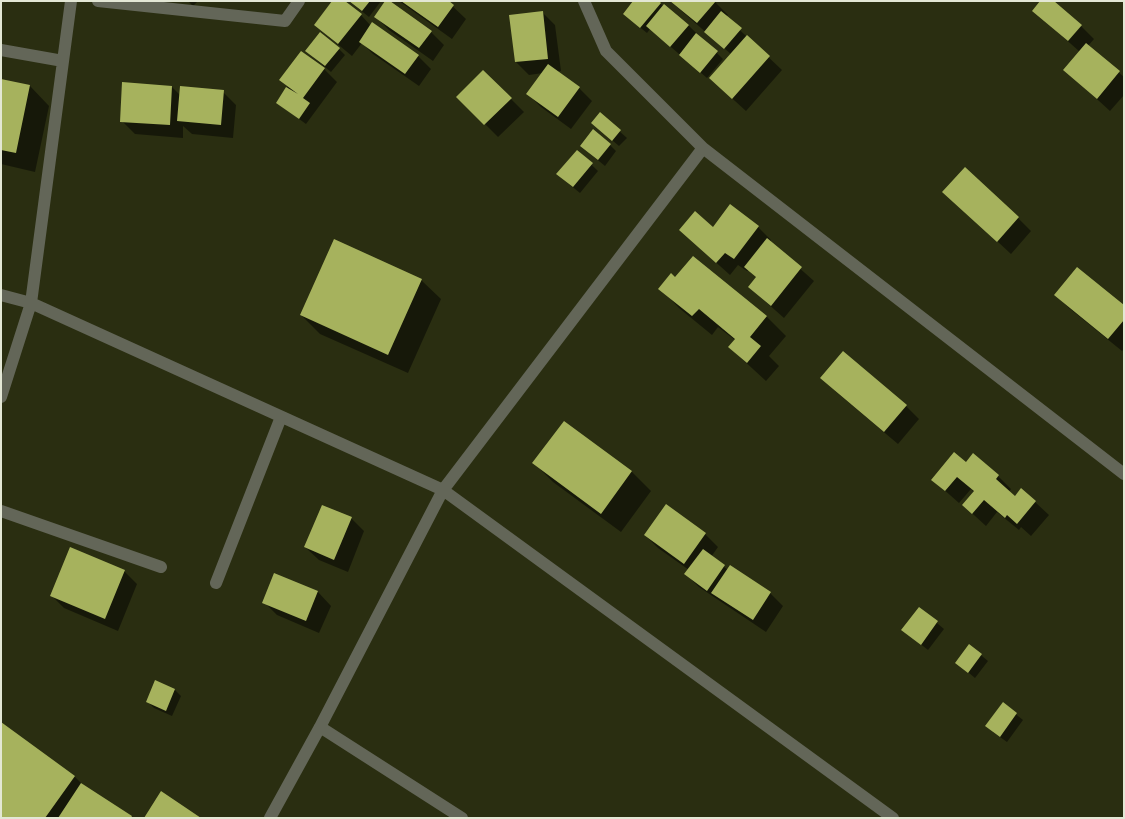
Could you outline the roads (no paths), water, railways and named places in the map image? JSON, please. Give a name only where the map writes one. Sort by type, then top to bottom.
[{"type":"street","points":[[1,397],[31,303],[71,1]]},
{"type":"street","points":[[98,1],[285,21],[299,1]]},
{"type":"street","points":[[584,1],[606,52],[703,148],[1124,474]]},
{"type":"street","points":[[1,50],[63,61]]},
{"type":"street","points":[[270,818],[320,727],[443,490],[703,148]]},
{"type":"street","points":[[1,295],[31,303],[443,490],[893,818]]},
{"type":"street","points":[[216,583],[281,416]]},
{"type":"street","points":[[1,511],[161,567]]},
{"type":"street","points":[[320,727],[462,818]]}]
